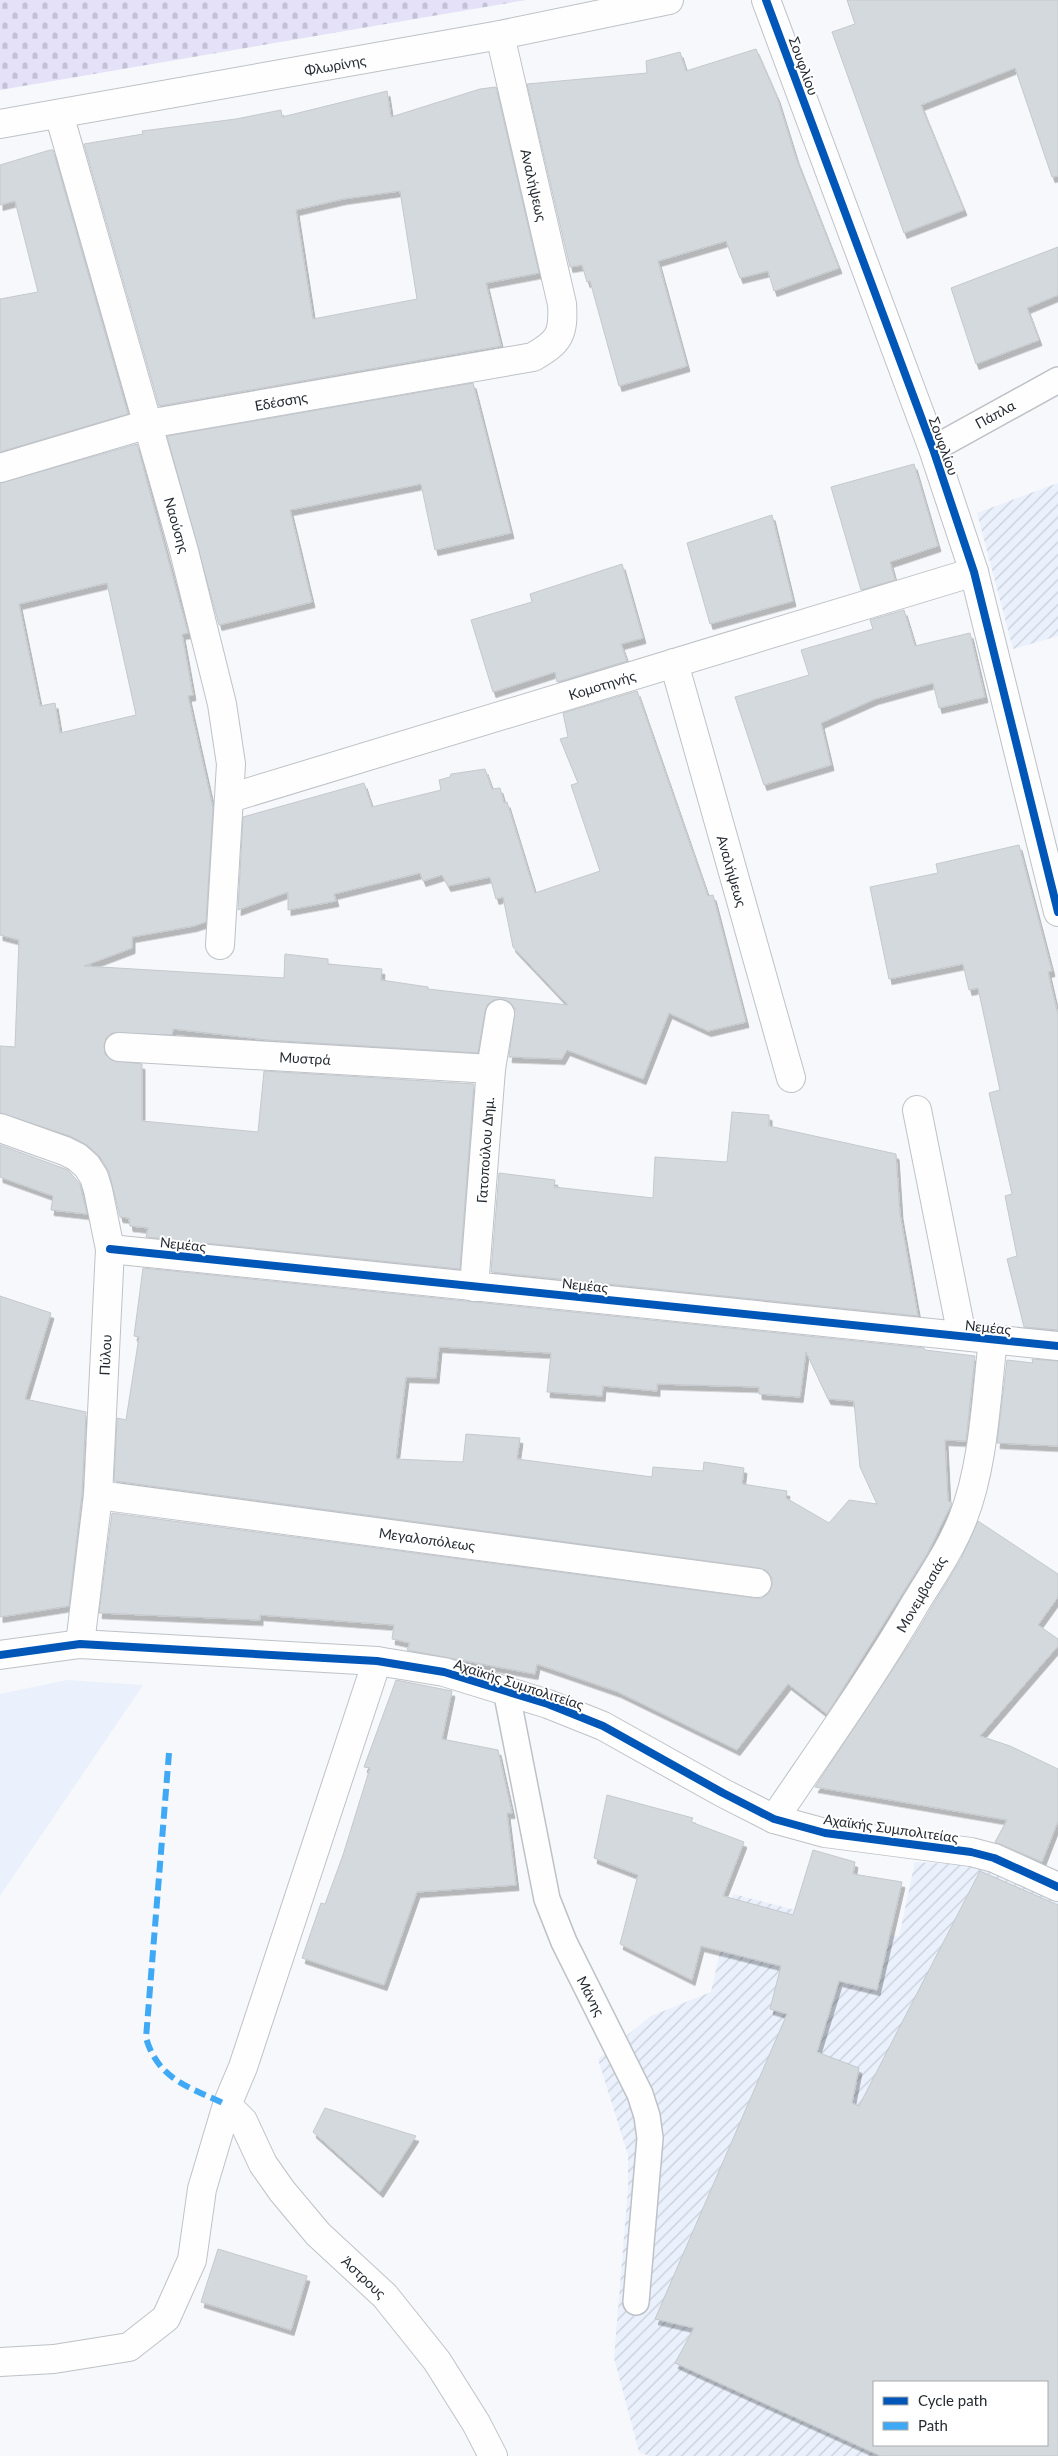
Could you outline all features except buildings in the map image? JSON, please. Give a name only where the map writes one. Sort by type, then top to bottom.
[{"type":"street","name":"Φλωρίνης","points":[[0,124],[500,35],[669,0]]},
{"type":"street","name":"Σουφλίου","points":[[766,0],[932,449],[974,572],[1058,912]]},
{"type":"street","name":"Αναλήψεως","points":[[500,35],[562,304],[563,321],[559,336]]},
{"type":"street","name":"Ναούσης","points":[[59,114],[184,551],[218,687],[231,764],[220,945]]},
{"type":"street","name":"Εδέσσης","points":[[0,468],[148,424],[533,357],[551,347],[559,336]]},
{"type":"street","name":"Κομοτηνής","points":[[230,798],[974,572]]},
{"type":"street","name":"Αναλήψεως","points":[[674,663],[791,1078]]},
{"type":"street","name":"Γατοπούλου Δημ.","points":[[474,1287],[491,1069],[500,1014]]},
{"type":"street","name":"Μυστρά","points":[[119,1047],[491,1069]]},
{"type":"street","points":[[917,1110],[962,1336]]},
{"type":"street","name":"Πύλου","points":[[0,1128],[65,1151],[77,1157],[87,1166],[94,1177],[98,1190],[110,1249],[98,1495],[80,1644]]},
{"type":"street","name":"Νεμέας","points":[[110,1249],[1058,1346]]},
{"type":"street","name":"Μονεμβασιάς","points":[[774,1819],[892,1644],[938,1566],[962,1519],[972,1486],[977,1459],[993,1340]]},
{"type":"street","name":"Μεγαλοπόλεως","points":[[98,1495],[757,1583]]},
{"type":"street","name":"Αχαϊκής Συμπολιτείας","points":[[0,1655],[80,1644],[377,1661],[444,1672],[548,1704],[603,1726],[723,1793],[774,1819],[825,1833],[971,1852],[994,1858],[1058,1887]]},
{"type":"street","points":[[0,2362],[54,2359],[129,2348],[166,2318],[192,2260],[202,2189],[227,2105],[243,2066],[377,1661]]},
{"type":"street","name":"Άστρους","points":[[227,2105],[244,2121],[263,2164],[282,2191],[318,2234],[385,2296],[437,2361],[476,2423],[493,2456]]},
{"type":"lane","name":"Πάπλα","points":[[932,449],[1058,380]]},
{"type":"lane","name":"Μάνης","points":[[506,1690],[547,1899],[564,1942],[640,2094],[648,2116],[650,2138],[636,2302]]},
{"type":"shaded area","points":[[1058,483],[1058,636],[1013,649],[977,513]]},
{"type":"shaded area","points":[[67,1680],[143,1685],[0,1896],[0,1694]]},
{"type":"shaded area","points":[[915,1862],[983,1866],[1058,1900],[1058,2456],[649,2456],[639,2452],[614,2358],[628,2188],[628,2155],[598,2059],[651,2016],[711,1992],[733,1894],[899,1937]]},
{"type":"green space","points":[[0,0],[526,0],[0,90]]},
{"type":"marked path","points":[[169,1753],[146,2038],[159,2064],[168,2073],[189,2087],[227,2105]]},
{"type":"cycle path","points":[[766,0],[933,449],[974,572],[1058,912]]},
{"type":"cycle path","points":[[110,1249],[1058,1346]]},
{"type":"cycle path","points":[[0,1655],[80,1644],[377,1661],[444,1672],[548,1704],[603,1726],[723,1793],[774,1819],[825,1833],[971,1852],[994,1858],[1058,1887]]}]
